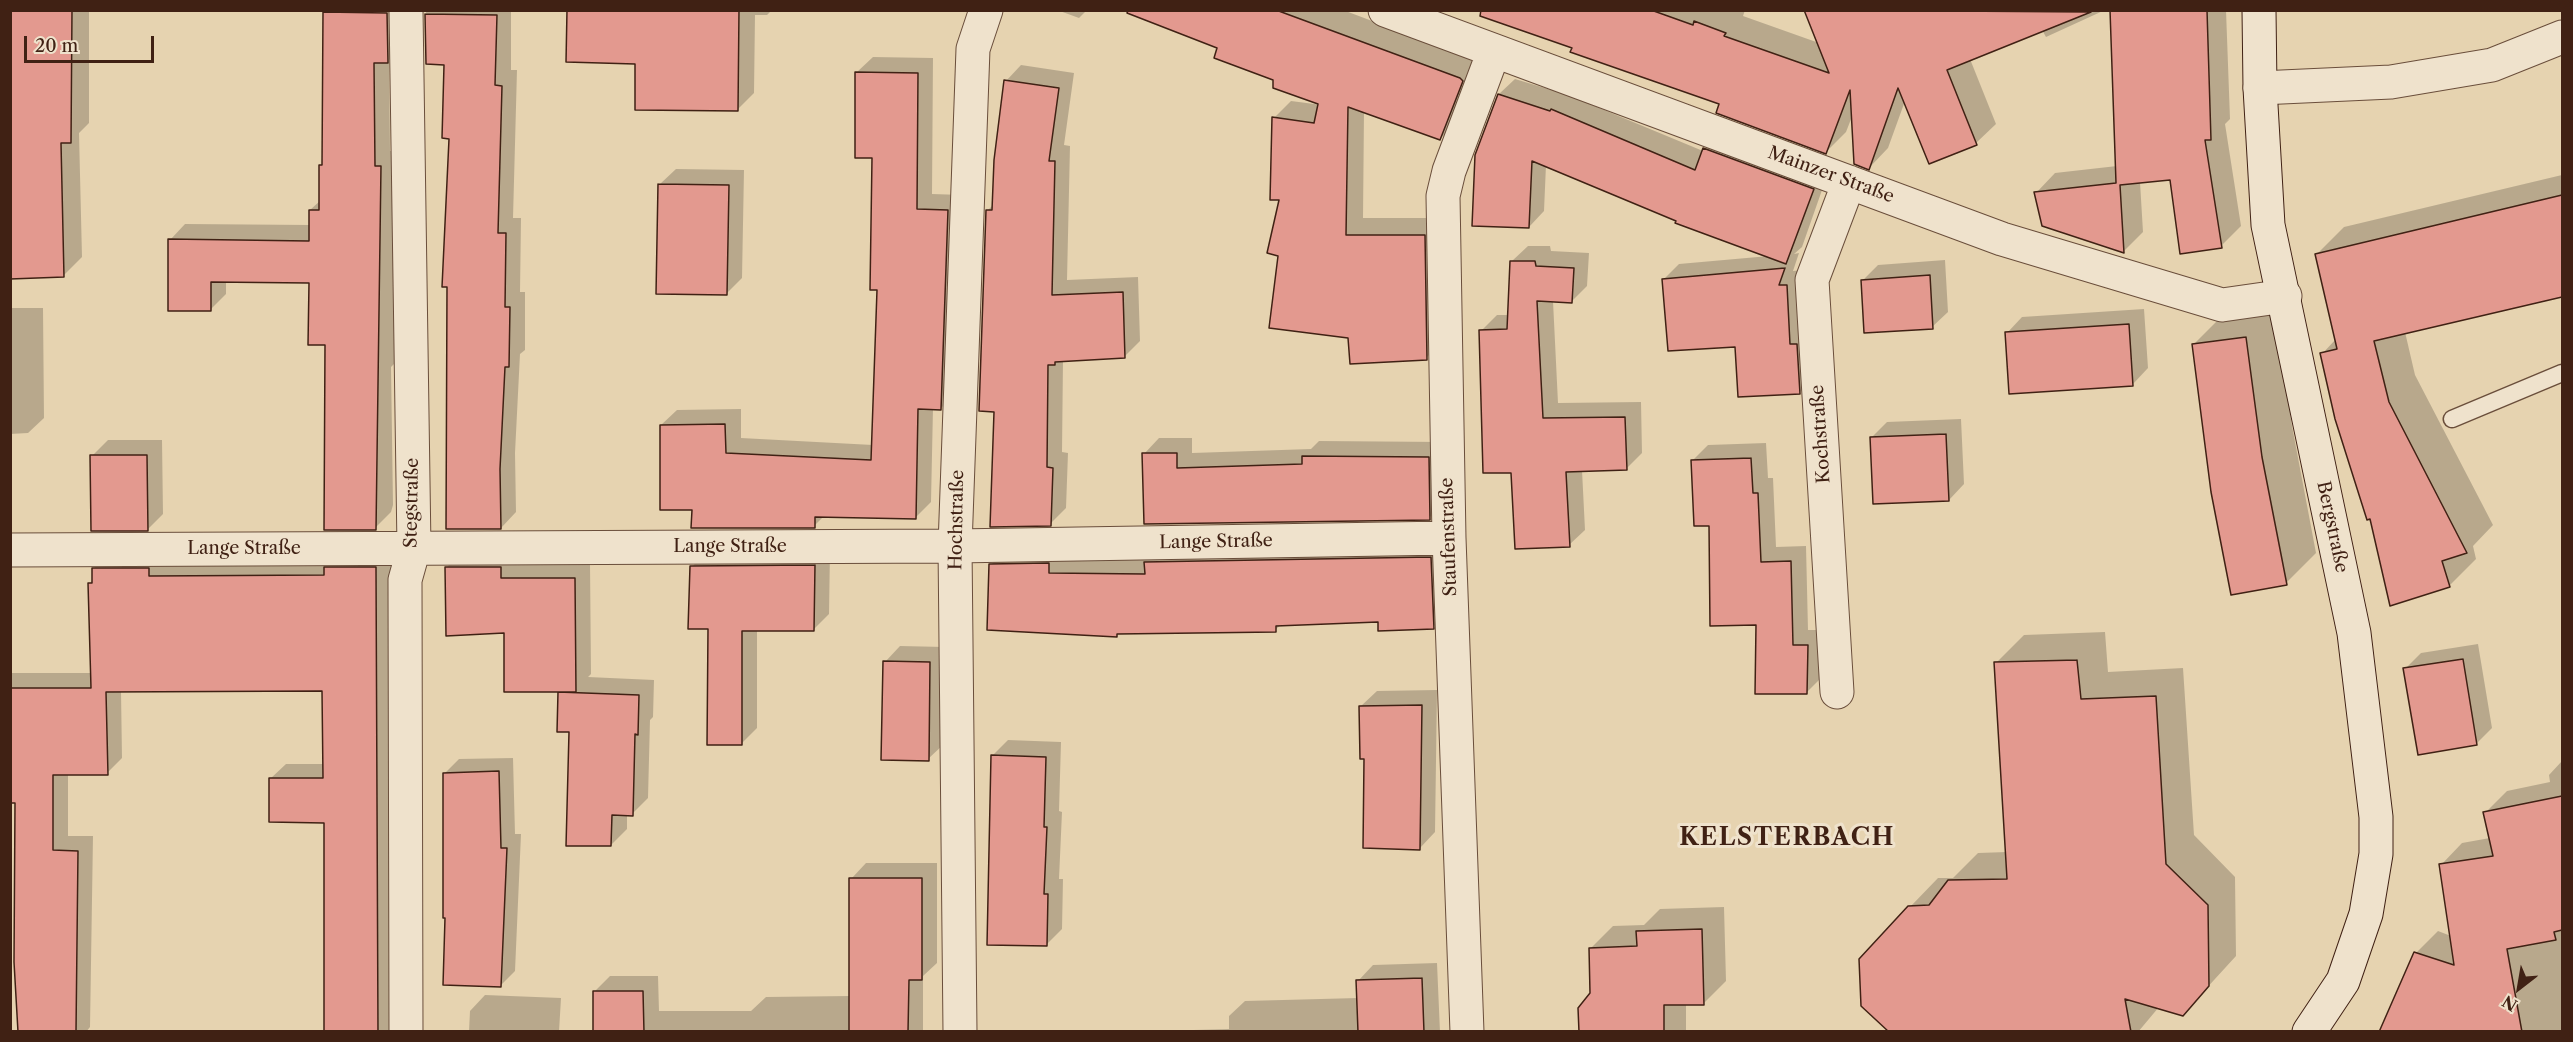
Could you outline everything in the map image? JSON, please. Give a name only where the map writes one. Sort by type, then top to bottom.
[{"type":"street","name":"Stegstraße","points":[[406,10],[414,548],[405,580],[406,1032]]},
{"type":"street","name":"Hochstraße","points":[[960,1032],[955,546],[973,48],[986,10]]},
{"type":"street","name":"Mainzer Straße","points":[[1385,10],[2002,238],[2222,305],[2285,296]]},
{"type":"street","name":"Bergstraße","points":[[2259,10],[2260,88],[2268,225],[2285,296],[2354,633],[2376,817],[2376,854],[2366,914],[2343,981],[2309,1032]]},
{"type":"street","points":[[2260,88],[2391,82],[2492,64],[2562,37]]},
{"type":"street","name":"Staufenstraße","points":[[1467,1032],[1449,538],[1443,196],[1449,171],[1494,51]]},
{"type":"street","name":"Kochstraße","points":[[1837,692],[1812,280],[1849,182]]},
{"type":"street","name":"Lange Straße","points":[[10,550],[955,546],[1449,538]]},
{"type":"lane","points":[[2452,419],[2562,373]]},
{"type":"building","points":[[10,10],[72,10],[71,143],[61,143],[64,277],[10,279]]},
{"type":"building","points":[[567,10],[739,10],[738,111],[635,110],[635,64],[566,62]]},
{"type":"building","points":[[1128,10],[1276,10],[1463,81],[1440,140],[1348,107],[1346,235],[1425,235],[1427,360],[1350,364],[1348,338],[1269,328],[1278,256],[1267,253],[1279,200],[1270,200],[1272,117],[1314,123],[1318,104],[1273,88],[1273,80],[1214,58],[1217,48],[1127,13]]},
{"type":"building","points":[[1481,10],[1651,10],[1693,25],[1694,21],[1726,33],[1724,36],[1829,73],[1804,10],[2091,12],[1947,70],[1977,145],[1929,164],[1898,88],[1869,170],[1854,164],[1850,90],[1826,154],[1716,113],[1719,104],[1570,52],[1572,48],[1480,16]]},
{"type":"building","points":[[2110,10],[2207,10],[2211,140],[2205,140],[2222,248],[2180,254],[2170,180],[2120,185],[2124,253],[2042,226],[2034,192],[2116,183]]},
{"type":"building","points":[[323,12],[387,13],[388,63],[374,63],[375,166],[381,166],[376,530],[324,530],[325,345],[308,345],[309,283],[211,282],[211,311],[168,311],[168,239],[309,241],[309,210],[319,210],[319,165],[322,165]]},
{"type":"building","points":[[425,14],[497,15],[495,85],[502,86],[498,233],[506,233],[505,307],[510,307],[509,367],[505,367],[500,469],[501,529],[446,529],[447,287],[442,287],[449,139],[442,138],[444,65],[426,64]]},
{"type":"building","points":[[855,72],[918,73],[917,209],[948,210],[941,410],[918,409],[916,519],[815,517],[815,528],[691,528],[692,510],[660,510],[660,425],[725,424],[726,453],[871,460],[877,290],[870,290],[872,158],[855,158]]},
{"type":"building","points":[[1004,80],[1059,88],[1049,161],[1055,161],[1052,295],[1123,292],[1125,358],[1055,362],[1055,365],[1048,365],[1047,467],[1053,468],[1051,526],[990,527],[994,412],[979,411],[986,210],[992,210],[994,160]]},
{"type":"building","points":[[1498,94],[1550,111],[1551,109],[1695,170],[1703,148],[1814,189],[1786,264],[1675,223],[1676,221],[1532,161],[1529,228],[1472,226],[1475,155]]},
{"type":"building","points":[[658,184],[729,185],[727,295],[656,294]]},
{"type":"building","points":[[2562,195],[2562,297],[2374,341],[2389,402],[2467,553],[2442,561],[2450,587],[2390,606],[2370,519],[2367,520],[2335,419],[2320,353],[2337,349],[2315,254]]},
{"type":"building","points":[[1510,261],[1535,261],[1536,266],[1574,268],[1572,303],[1537,301],[1543,418],[1625,417],[1627,470],[1566,472],[1570,547],[1515,549],[1511,473],[1483,473],[1479,330],[1507,329]]},
{"type":"building","points":[[1785,268],[1779,285],[1787,285],[1790,344],[1797,344],[1800,394],[1738,397],[1735,347],[1668,351],[1662,279]]},
{"type":"building","points":[[1930,275],[1933,329],[1864,333],[1861,280]]},
{"type":"building","points":[[2129,324],[2133,386],[2009,394],[2005,332]]},
{"type":"building","points":[[2246,337],[2262,457],[2287,585],[2231,595],[2211,492],[2192,344]]},
{"type":"building","points":[[1946,434],[1949,501],[1873,504],[1870,437]]},
{"type":"building","points":[[1142,453],[1177,453],[1177,468],[1302,464],[1302,456],[1429,457],[1430,520],[1144,524]]},
{"type":"building","points":[[90,455],[147,455],[148,531],[91,531]]},
{"type":"building","points":[[1751,458],[1753,493],[1758,493],[1761,562],[1791,561],[1793,645],[1808,645],[1807,694],[1755,694],[1756,625],[1710,626],[1709,526],[1694,526],[1691,460]]},
{"type":"building","points":[[1431,557],[1434,629],[1378,631],[1378,622],[1276,626],[1276,632],[1117,634],[1117,637],[987,630],[989,564],[1049,563],[1049,573],[1145,574],[1144,562]]},
{"type":"building","points":[[815,565],[814,631],[742,631],[742,745],[707,745],[708,629],[688,629],[690,566]]},
{"type":"building","points":[[324,567],[376,567],[378,1032],[324,1032],[324,823],[269,822],[269,778],[323,778],[322,691],[106,692],[108,775],[53,775],[53,850],[78,851],[76,1032],[18,1032],[14,962],[15,803],[10,803],[10,688],[91,688],[88,583],[92,583],[92,568],[149,568],[149,576],[324,575]]},
{"type":"building","points":[[445,567],[501,567],[501,578],[575,578],[576,692],[504,692],[504,633],[446,636]]},
{"type":"building","points":[[2463,659],[2477,745],[2418,755],[2403,668]]},
{"type":"building","points":[[2077,660],[2081,699],[2156,696],[2166,864],[2208,905],[2209,986],[2183,1016],[2125,999],[2131,1032],[1889,1032],[1861,1006],[1859,959],[1908,906],[1929,905],[1948,880],[2007,879],[1994,662]]},
{"type":"building","points":[[883,661],[930,662],[929,761],[881,760]]},
{"type":"building","points":[[558,692],[639,695],[638,735],[635,734],[633,816],[612,815],[611,846],[566,846],[569,732],[557,732]]},
{"type":"building","points":[[1422,705],[1420,850],[1363,848],[1364,759],[1360,759],[1359,706]]},
{"type":"building","points":[[991,755],[1046,757],[1044,827],[1047,827],[1044,894],[1048,894],[1047,946],[987,945]]},
{"type":"building","points":[[499,771],[501,848],[507,848],[501,987],[443,985],[445,918],[443,918],[443,773]]},
{"type":"building","points":[[2562,796],[2562,930],[2554,932],[2556,940],[2507,949],[2522,1032],[2379,1032],[2414,952],[2454,965],[2439,864],[2493,856],[2483,812]]},
{"type":"building","points":[[849,878],[922,878],[922,980],[909,980],[908,1032],[849,1032]]},
{"type":"building","points":[[1702,929],[1704,1005],[1664,1005],[1664,1032],[1579,1032],[1578,1008],[1590,993],[1589,948],[1637,946],[1636,931]]},
{"type":"building","points":[[1422,978],[1424,1032],[1358,1032],[1356,980]]},
{"type":"building","points":[[593,991],[643,991],[644,1032],[593,1032]]},
{"type":"district","name":"KELSTERBACH","points":[[1787,838]]}]
